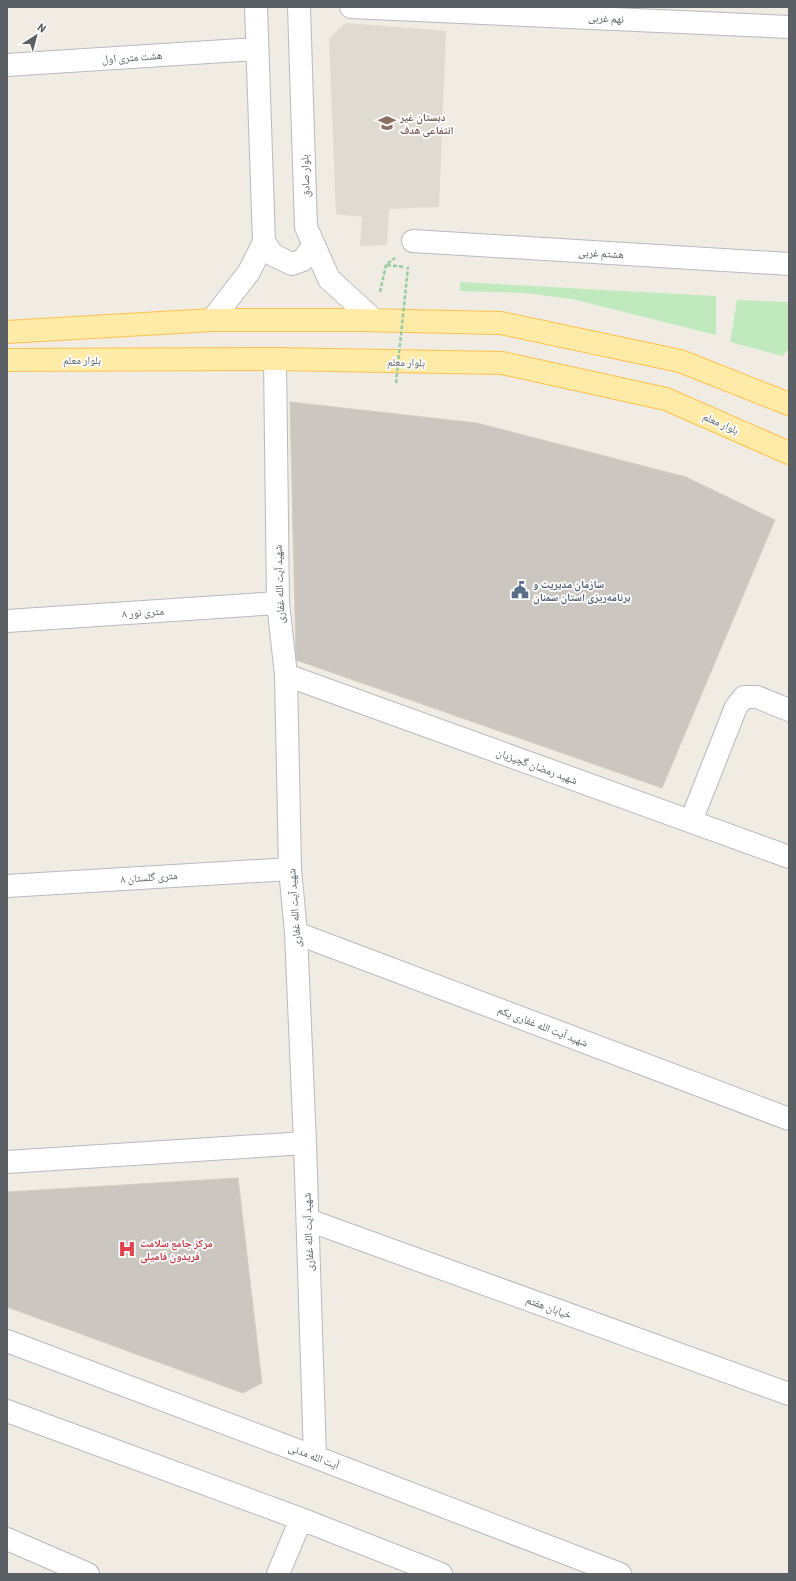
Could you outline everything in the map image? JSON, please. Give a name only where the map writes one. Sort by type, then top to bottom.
[{"type":"main road","points":[[7,332],[212,320],[374,320],[501,323],[680,361],[789,404]]},
{"type":"main road","name":"بلوار معلم","points":[[7,360],[275,359],[502,363],[666,400],[789,453]]},
{"type":"street","points":[[212,320],[249,272],[264,242],[256,7]]},
{"type":"street","name":"بلوار صادق","points":[[300,7],[306,226],[329,279],[374,320]]},
{"type":"street","name":"نهم غربی","points":[[351,7],[592,12],[789,27]]},
{"type":"street","name":"هشت متری اول","points":[[7,66],[257,49]]},
{"type":"street","name":"هشتم غربی","points":[[413,241],[789,264]]},
{"type":"street","points":[[264,242],[273,255],[292,264],[303,260],[314,245]]},
{"type":"street","name":"شهید آیت الله غفاری","points":[[275,359],[278,603],[286,675],[290,868],[296,933],[305,1143],[315,1457]]},
{"type":"street","name":"۸ متری نور","points":[[7,621],[278,603]]},
{"type":"street","name":"شهید رمضان گچپزیان","points":[[286,675],[789,857]]},
{"type":"street","points":[[691,821],[736,706],[744,697],[757,697],[789,710]]},
{"type":"street","name":"۸ متری گلستان","points":[[7,886],[290,868]]},
{"type":"street","name":"شهید آیت الله غفاری یکم","points":[[296,933],[789,1119]]},
{"type":"street","points":[[7,1162],[305,1143]]},
{"type":"street","name":"خیابان هفتم","points":[[308,1220],[789,1394]]},
{"type":"street","name":"آیت الله مدنی","points":[[7,1341],[620,1574]]},
{"type":"street","points":[[7,1411],[301,1519],[442,1574]]},
{"type":"street","points":[[278,1574],[301,1519]]},
{"type":"street","points":[[7,1540],[88,1574]]},
{"type":"path","points":[[386,265],[408,267],[396,384]]},
{"type":"shaded area","name":"دبستان غیر انتفاعی هدف","points":[[346,23],[446,31],[439,207],[389,209],[387,245],[360,246],[362,217],[336,214],[329,38]]},
{"type":"green space","points":[[460,282],[716,296],[716,335],[572,299],[525,293],[460,291]]},
{"type":"green space","points":[[737,300],[789,302],[789,348],[783,356],[730,342]]},
{"type":"building","name":"سازمان مدیریت و برنامه‌ریزی استان سمنان","points":[[290,402],[477,423],[686,477],[775,520],[662,788],[296,660]]},
{"type":"building","name":"مرکز جامع سلامت فریدون فامیلی","points":[[238,1178],[262,1383],[243,1393],[7,1307],[7,1192]]},
{"type":"place","name":"دبستان غیر انتفاعی هدف","points":[[387,123]]},
{"type":"place","name":"سازمان مدیریت و برنامه‌ریزی استان سمنان","points":[[520,590]]},
{"type":"place","name":"مرکز جامع سلامت فریدون فامیلی","points":[[127,1249]]}]
